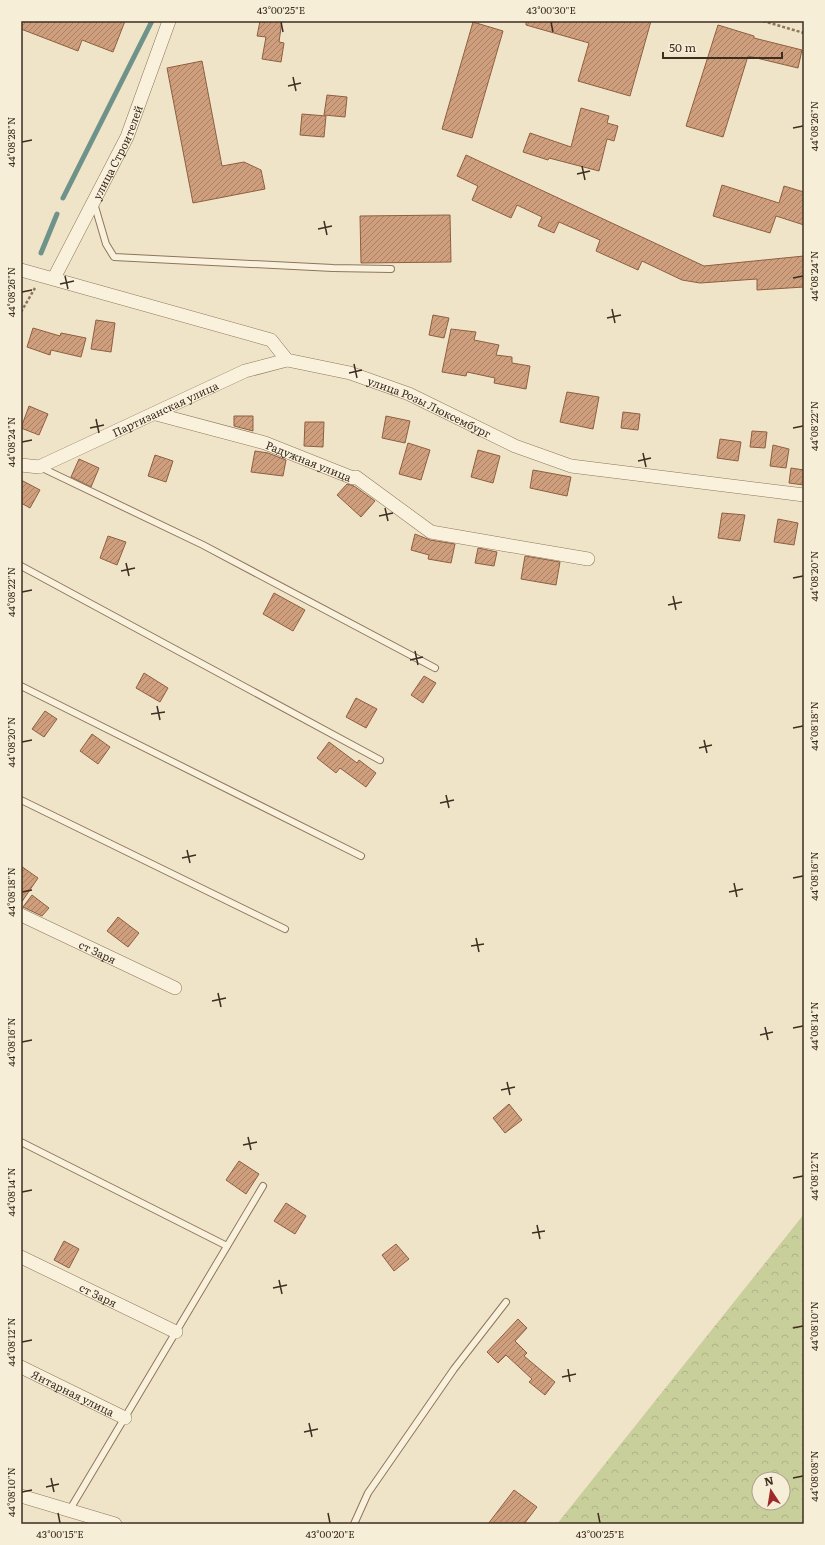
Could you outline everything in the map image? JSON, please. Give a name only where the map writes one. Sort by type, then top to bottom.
[{"type":"street","name":"улица Строителей","points":[[48,277],[94,202],[127,137],[169,21]]},
{"type":"street","points":[[21,270],[212,325],[271,340],[287,360]]},
{"type":"street","name":"Партизанская улица","points":[[38,467],[156,414],[245,371],[287,360]]},
{"type":"street","name":"улица Розы Люксембург","points":[[287,360],[350,373],[409,394],[515,446],[571,466],[804,495]]},
{"type":"street","name":"Радужная улица","points":[[156,414],[265,442],[353,478],[356,477],[430,532],[588,559]]},
{"type":"street","points":[[21,465],[38,467]]},
{"type":"street","name":"ст Заря","points":[[21,915],[175,988]]},
{"type":"street","name":"ст Заря","points":[[21,1257],[176,1332]]},
{"type":"street","name":"Янтарная улица","points":[[21,1367],[125,1418]]},
{"type":"street","points":[[21,1496],[115,1524]]},
{"type":"lane","points":[[94,202],[106,244],[114,257],[333,268],[391,269]]},
{"type":"lane","points":[[38,467],[203,545],[435,668]]},
{"type":"lane","points":[[21,566],[380,760]]},
{"type":"lane","points":[[21,686],[361,856]]},
{"type":"lane","points":[[21,800],[285,929]]},
{"type":"lane","points":[[21,1142],[227,1246]]},
{"type":"lane","points":[[69,1510],[263,1186]]},
{"type":"lane","points":[[354,1524],[368,1493],[454,1369],[506,1302]]},
{"type":"path","points":[[763,21],[804,33]]},
{"type":"path","points":[[21,312],[48,277]]},
{"type":"green space","points":[[804,1214],[804,1524],[557,1524]]},
{"type":"building","points":[[21,21],[125,21],[113,52],[82,40],[78,51],[21,29]]},
{"type":"building","points":[[260,21],[282,21],[279,42],[284,43],[281,62],[262,59],[266,37],[257,36]]},
{"type":"building","points":[[526,21],[651,21],[630,96],[578,81],[589,43],[526,25]]},
{"type":"building","points":[[473,22],[503,31],[472,138],[442,129]]},
{"type":"building","points":[[718,25],[754,36],[754,38],[802,50],[798,68],[748,56],[723,137],[686,126]]},
{"type":"building","points":[[202,61],[222,166],[244,162],[261,170],[265,189],[193,203],[167,68]]},
{"type":"building","points":[[327,95],[347,97],[345,117],[324,115]]},
{"type":"building","points":[[581,108],[609,116],[607,123],[618,126],[614,141],[607,139],[599,171],[549,158],[548,160],[523,152],[530,133],[571,147]]},
{"type":"building","points":[[302,114],[326,116],[324,137],[300,135]]},
{"type":"building","points":[[466,155],[704,266],[804,256],[804,287],[757,290],[757,279],[700,283],[682,280],[642,261],[638,270],[596,251],[600,240],[559,222],[554,233],[538,226],[542,217],[517,205],[511,218],[472,200],[478,186],[457,176]]},
{"type":"building","points":[[722,185],[779,203],[784,186],[804,192],[804,225],[776,216],[770,233],[713,216]]},
{"type":"building","points":[[450,215],[451,262],[361,263],[360,216]]},
{"type":"building","points":[[433,315],[449,318],[444,338],[429,335]]},
{"type":"building","points":[[96,320],[115,323],[111,352],[91,349]]},
{"type":"building","points":[[33,328],[60,336],[61,333],[86,338],[81,357],[51,350],[50,355],[27,347]]},
{"type":"building","points":[[451,329],[476,332],[474,340],[499,345],[496,355],[512,357],[512,363],[530,366],[526,389],[494,383],[495,378],[467,372],[466,376],[442,372]]},
{"type":"building","points":[[567,392],[599,397],[593,429],[560,422]]},
{"type":"building","points":[[29,406],[48,414],[39,435],[21,428]]},
{"type":"building","points":[[623,412],[640,414],[638,430],[621,428]]},
{"type":"building","points":[[234,416],[253,416],[253,431],[234,426]]},
{"type":"building","points":[[386,416],[410,421],[405,443],[382,438]]},
{"type":"building","points":[[305,422],[324,422],[323,447],[304,446]]},
{"type":"building","points":[[752,431],[767,432],[765,448],[750,447]]},
{"type":"building","points":[[720,439],[741,442],[738,461],[717,458]]},
{"type":"building","points":[[408,443],[430,450],[421,480],[399,474]]},
{"type":"building","points":[[773,445],[789,449],[786,468],[770,466]]},
{"type":"building","points":[[478,450],[500,456],[493,483],[471,477]]},
{"type":"building","points":[[255,451],[268,453],[286,460],[283,476],[251,472]]},
{"type":"building","points":[[155,455],[173,461],[166,482],[148,476]]},
{"type":"building","points":[[79,459],[99,468],[91,487],[71,477]]},
{"type":"building","points":[[791,468],[804,470],[804,485],[789,483]]},
{"type":"building","points":[[533,470],[571,477],[567,496],[530,488]]},
{"type":"building","points":[[21,480],[40,490],[30,508],[21,503]]},
{"type":"building","points":[[347,484],[354,486],[375,501],[361,517],[337,495]]},
{"type":"building","points":[[722,513],[745,515],[740,541],[718,538]]},
{"type":"building","points":[[778,519],[798,523],[794,545],[774,542]]},
{"type":"building","points":[[415,534],[430,540],[455,544],[451,563],[428,559],[429,555],[411,550]]},
{"type":"building","points":[[108,536],[126,542],[117,565],[100,558]]},
{"type":"building","points":[[478,548],[497,552],[494,566],[475,563]]},
{"type":"building","points":[[525,556],[560,562],[556,585],[521,579]]},
{"type":"building","points":[[274,593],[305,610],[293,631],[263,614]]},
{"type":"building","points":[[144,673],[168,688],[160,702],[136,688]]},
{"type":"building","points":[[424,676],[436,683],[423,703],[411,695]]},
{"type":"building","points":[[356,698],[377,709],[366,728],[346,717]]},
{"type":"building","points":[[45,711],[57,719],[44,737],[32,729]]},
{"type":"building","points":[[92,734],[110,747],[98,764],[80,751]]},
{"type":"building","points":[[329,742],[357,763],[359,760],[376,773],[366,787],[340,768],[336,773],[317,758]]},
{"type":"building","points":[[21,866],[38,878],[21,903]]},
{"type":"building","points":[[32,895],[49,908],[42,916],[23,907]]},
{"type":"building","points":[[118,917],[139,933],[128,947],[107,931]]},
{"type":"building","points":[[509,1104],[522,1120],[505,1133],[493,1118]]},
{"type":"building","points":[[239,1161],[259,1174],[246,1194],[226,1180]]},
{"type":"building","points":[[286,1203],[306,1216],[295,1234],[274,1221]]},
{"type":"building","points":[[64,1241],[79,1249],[69,1268],[54,1260]]},
{"type":"building","points":[[396,1244],[409,1259],[394,1271],[382,1255]]},
{"type":"building","points":[[518,1319],[527,1328],[515,1341],[527,1353],[524,1356],[555,1382],[545,1395],[529,1382],[532,1379],[506,1355],[498,1363],[487,1352]]},
{"type":"building","points":[[514,1490],[537,1507],[524,1524],[488,1524]]},
{"type":"waterway","points":[[63,198],[152,21]]},
{"type":"waterway","points":[[41,253],[57,214]]}]
